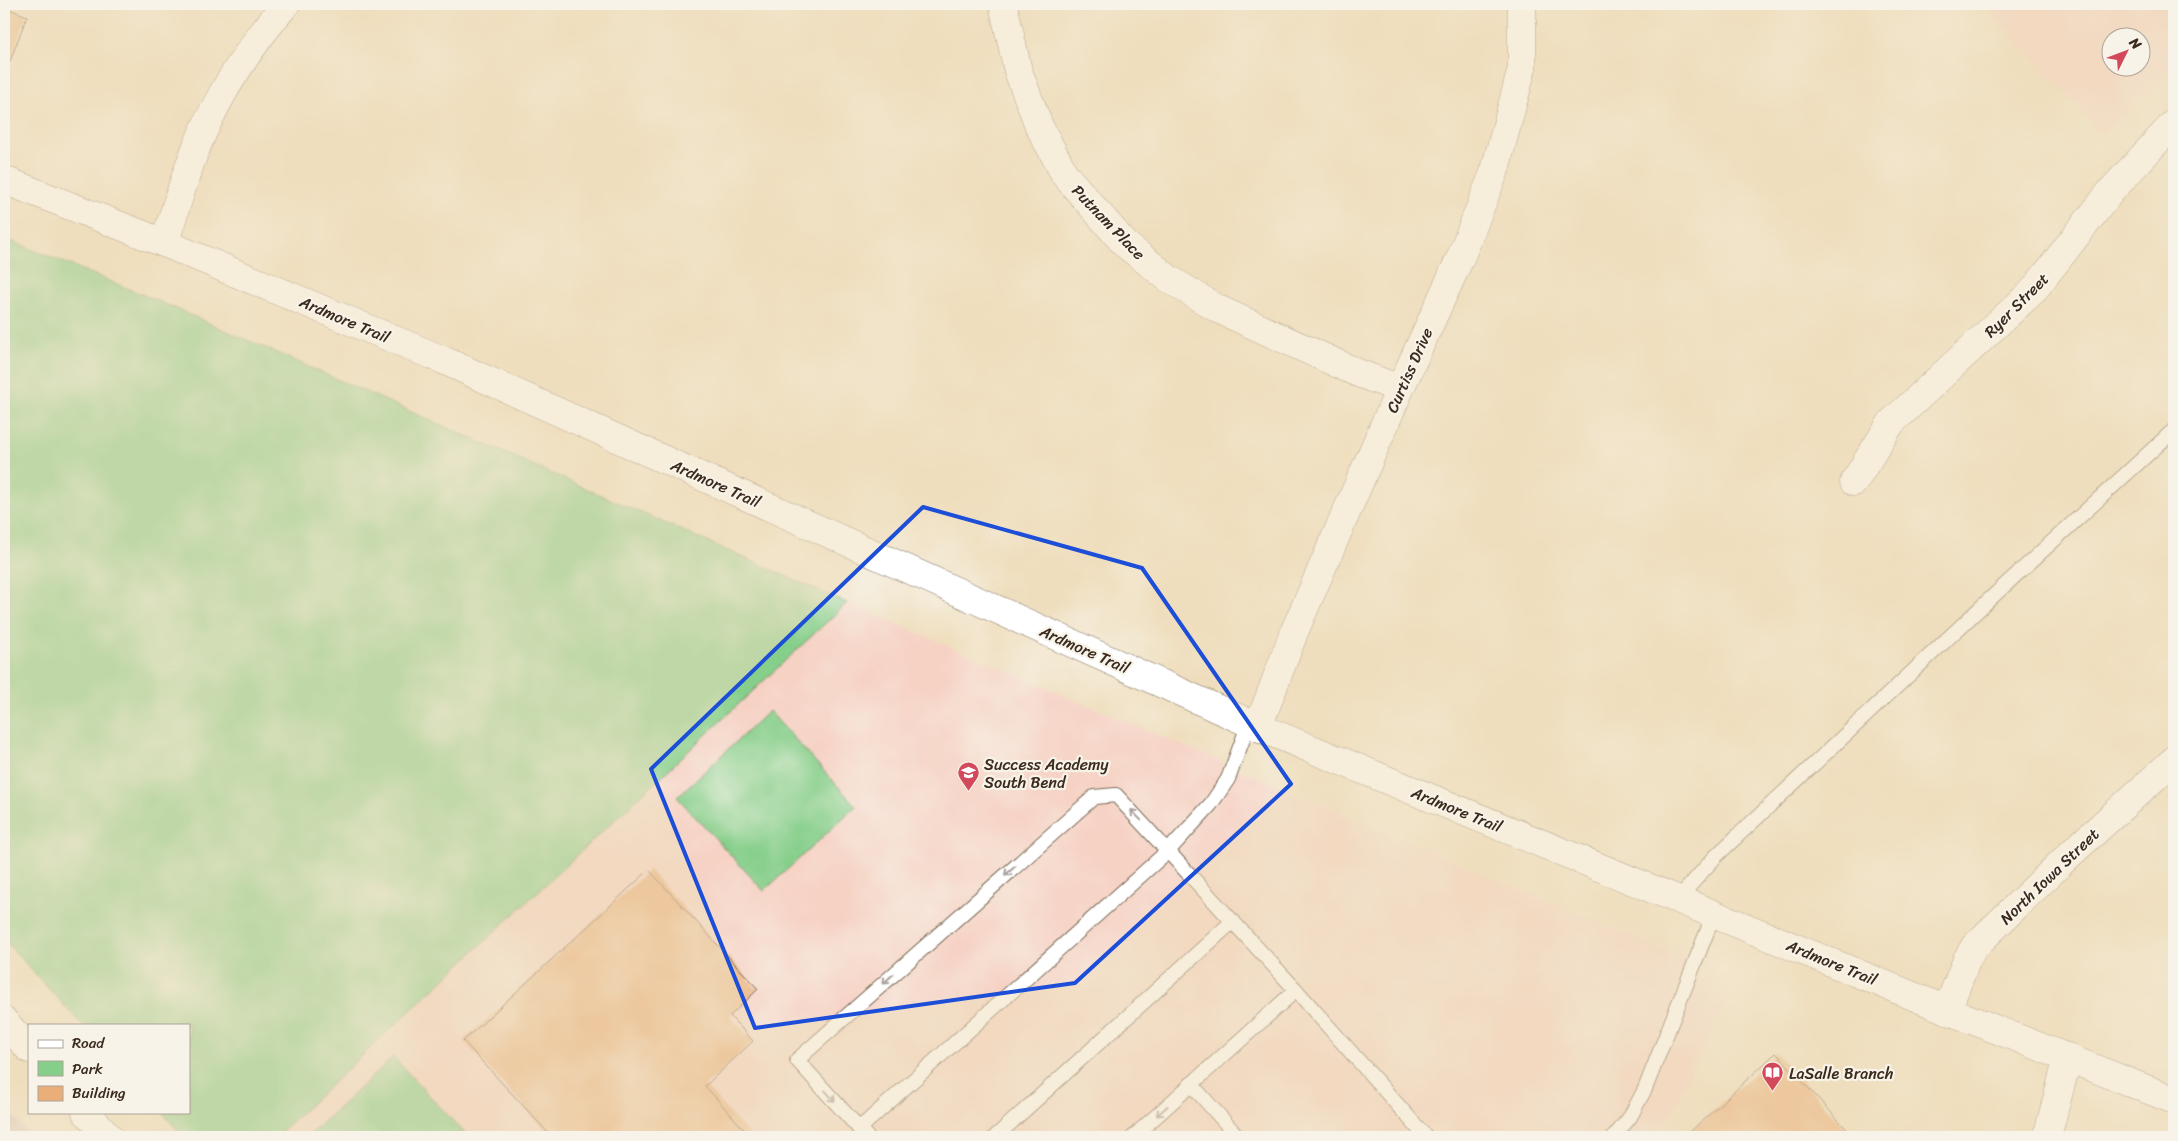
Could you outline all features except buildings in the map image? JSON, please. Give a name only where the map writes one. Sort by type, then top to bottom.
[{"type":"street","points":[[164,243],[189,166],[207,124],[231,77],[260,34],[286,4]]},
{"type":"street","name":"Putnam Place","points":[[1003,4],[1018,71],[1039,126],[1065,175],[1126,244],[1169,279],[1218,309],[1358,373],[1400,389]]},
{"type":"street","name":"Curtiss Drive","points":[[1254,725],[1400,389],[1461,256],[1494,170],[1522,68],[1522,4]]},
{"type":"street","name":"Ryer Street","points":[[1854,482],[1891,423],[2033,291],[2112,190],[2174,123]]},
{"type":"street","name":"Ardmore Trail","points":[[4,180],[164,243],[443,360],[1254,725],[1947,1010],[2174,1100]]},
{"type":"street","name":"North Iowa Street","points":[[1947,1010],[1967,960],[1975,946],[2066,858],[2174,760]]},
{"type":"street","points":[[4,1021],[28,1048]]},
{"type":"street","points":[[2047,1137],[2068,1058]]},
{"type":"street","points":[[88,1114],[108,1137]]},
{"type":"lane","points":[[1678,899],[1722,850],[2174,430]]},
{"type":"lane","points":[[1254,725],[1228,779],[1211,804],[1169,850],[863,1133],[797,1060],[1094,797],[1116,795],[1169,850],[1296,990],[1426,1137]]},
{"type":"lane","points":[[1614,1137],[1630,1117],[1645,1089],[1714,914]]},
{"type":"lane","points":[[994,1137],[1233,921]]},
{"type":"lane","points":[[1133,1137],[1296,990]]},
{"type":"lane","points":[[1191,1084],[1238,1137]]},
{"type":"highlighted area","points":[[923,507],[1142,568],[1291,784],[1075,983],[755,1028],[651,769]]},
{"type":"shaded area","points":[[1984,4],[2174,4],[2174,68],[2102,134]]},
{"type":"shaded area","name":"Success Academy South Bend","points":[[847,603],[1735,980],[1670,1117],[1647,1137],[275,1137]]},
{"type":"shaded area","points":[[4,1106],[32,1137],[4,1137]]},
{"type":"green space","points":[[4,238],[156,300],[847,603],[275,1137],[184,1137],[164,1114],[190,1114],[190,1024],[81,1024],[4,940]]},
{"type":"green space","points":[[769,711],[856,806],[764,891],[677,797]]},
{"type":"green space","points":[[393,1057],[468,1137],[307,1137]]},
{"type":"place","name":"Success Academy South Bend","points":[[968,792]]},
{"type":"place","name":"LaSalle Branch","points":[[1773,1092]]}]
